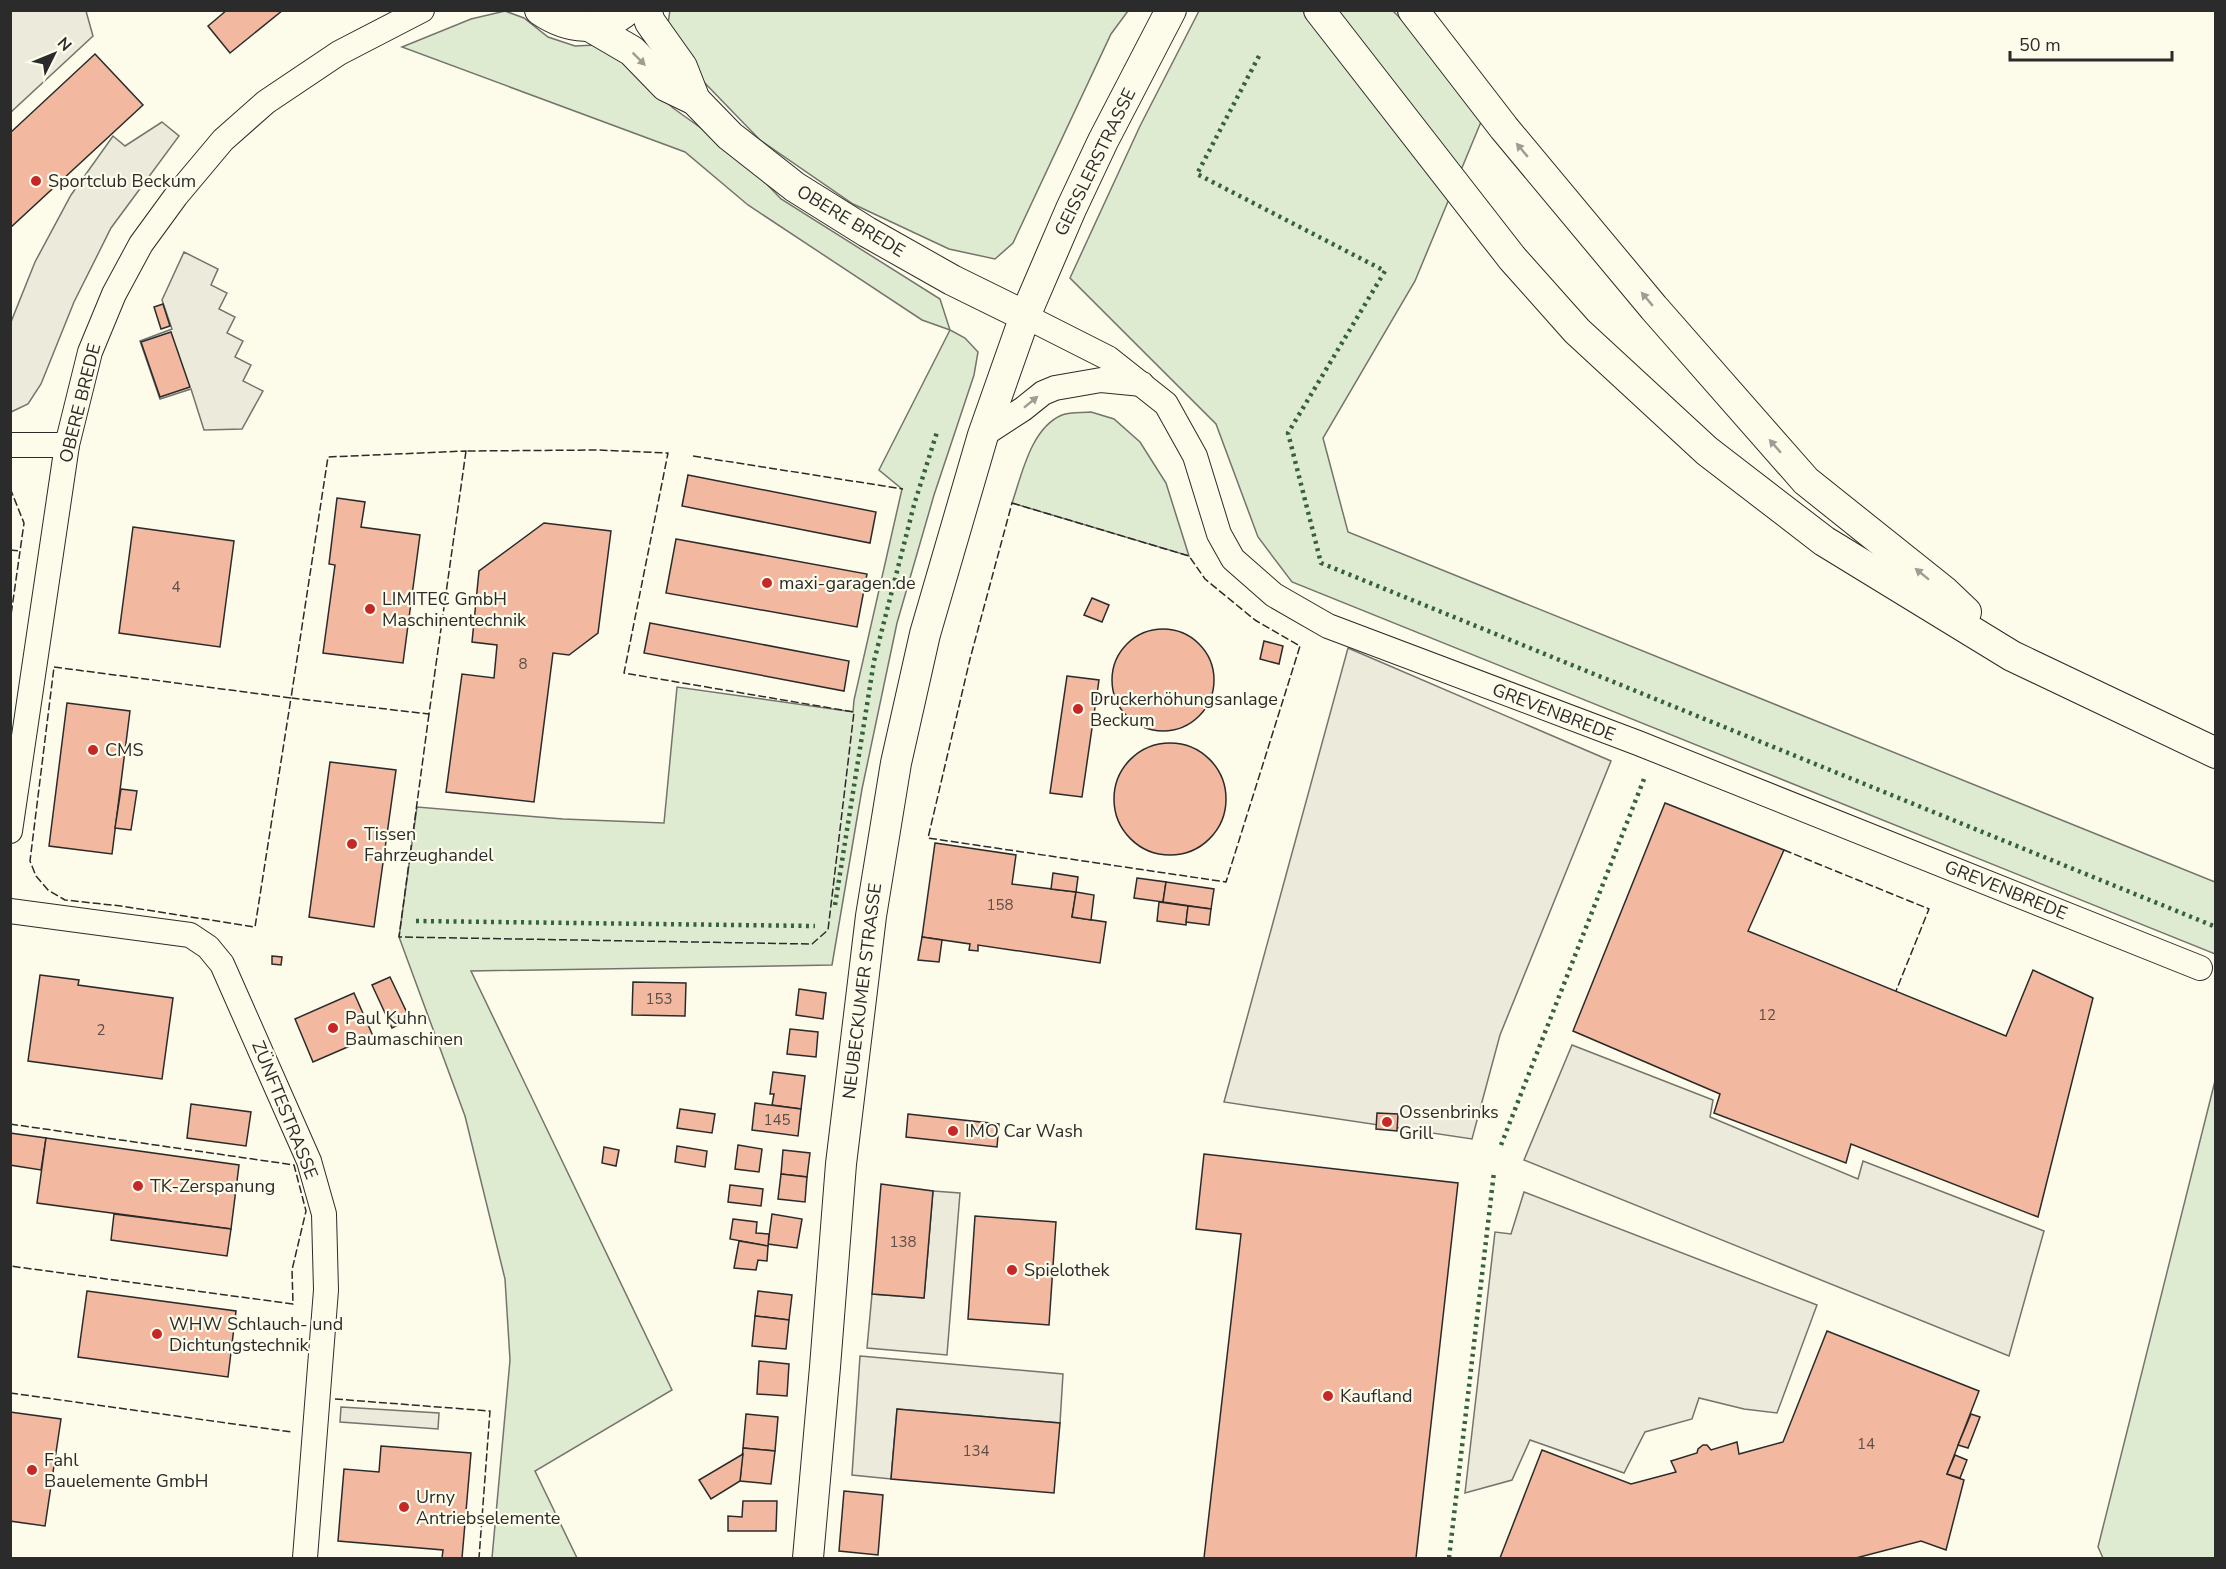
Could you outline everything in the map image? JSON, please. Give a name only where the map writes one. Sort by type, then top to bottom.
[{"type":"main road","points":[[540,10],[554,20],[572,26],[591,27],[609,22],[627,10]]},
{"type":"main road","name":"OBERE BREDE","points":[[646,10],[650,22],[682,67],[695,100]]},
{"type":"main road","name":"GEISSLERSTRASSE","points":[[1025,316],[1098,151],[1171,10]]},
{"type":"main road","points":[[1319,10],[1512,258],[1586,339],[1707,451],[1824,542],[2012,656],[2216,753]]},
{"type":"main road","points":[[1413,10],[1504,128],[1654,308],[1806,481],[1945,592],[2012,656]]},
{"type":"main road","name":"OBERE BREDE","points":[[591,27],[632,51],[666,86],[695,100],[730,136],[795,187],[867,232],[952,280],[1025,316]]},
{"type":"main road","name":"NEUBECKUMER STRASSE","points":[[808,1558],[841,1164],[871,916],[885,822],[925,634],[983,435],[1025,316]]},
{"type":"street","name":"OBERE BREDE","points":[[10,831],[67,445],[90,352],[114,294],[141,244],[176,196],[223,140],[266,102],[339,53],[422,10]]},
{"type":"street","name":"GREVENBREDE","points":[[1025,316],[1108,358],[1166,404],[1196,456],[1219,534],[1233,559],[1274,595],[1328,626],[1638,743],[2200,968]]},
{"type":"street","points":[[983,435],[1043,393],[1055,388],[1101,380],[1142,384]]},
{"type":"street","points":[[10,445],[67,445]]},
{"type":"street","name":"ZÜNFTESTRASSE","points":[[10,911],[190,935],[208,947],[222,964],[309,1161],[324,1214],[325,1308],[305,1558]]},
{"type":"green space","points":[[670,10],[1128,11],[1111,34],[1013,243],[995,259],[949,249],[853,204],[760,140],[700,78],[668,24]]},
{"type":"green space","points":[[505,11],[524,18],[548,37],[575,46],[596,45],[620,59],[673,108],[740,156],[781,199],[940,299],[950,330],[922,320],[748,205],[685,152],[402,47],[471,19]]},
{"type":"green space","points":[[1199,11],[1393,11],[1488,105],[1415,281],[1323,438],[1348,532],[2215,882],[2215,954],[1292,582],[1258,537],[1216,424],[1070,278],[1140,126]]},
{"type":"green space","points":[[950,330],[965,338],[978,352],[974,375],[934,495],[897,623],[862,789],[832,965],[471,971],[672,1390],[535,1471],[577,1558],[492,1558],[510,1360],[505,1279],[465,1116],[399,937],[417,807],[563,819],[664,823],[677,687],[853,712],[902,489],[879,470]]},
{"type":"green space","points":[[1091,412],[1114,419],[1140,442],[1166,483],[1189,556],[1012,503],[1029,453],[1043,430],[1051,421],[1062,415]]},
{"type":"green space","points":[[2215,1081],[2215,1558],[2103,1558],[2098,1547]]},
{"type":"shaded area","points":[[11,11],[86,11],[93,36],[11,112]]},
{"type":"shaded area","points":[[162,122],[179,136],[111,228],[74,302],[41,384],[28,404],[11,412],[11,322],[35,262],[71,195],[113,136],[125,146]]},
{"type":"shaded area","points":[[184,252],[218,269],[211,285],[227,293],[219,309],[235,317],[227,333],[243,341],[235,357],[251,365],[243,381],[263,391],[242,429],[204,430],[191,389],[160,399],[140,341],[172,329],[162,300]]},
{"type":"shaded area","points":[[1348,648],[1611,761],[1500,1035],[1472,1139],[1224,1102]]},
{"type":"shaded area","points":[[1572,1045],[1713,1100],[1710,1117],[1858,1179],[1863,1161],[2044,1231],[2009,1356],[1524,1160]]},
{"type":"shaded area","points":[[933,1191],[960,1193],[947,1355],[867,1348],[872,1294],[924,1298]]},
{"type":"shaded area","points":[[1524,1192],[1817,1305],[1777,1413],[1744,1409],[1699,1398],[1692,1419],[1645,1432],[1624,1473],[1530,1440],[1512,1480],[1465,1493],[1495,1232],[1511,1234]]},
{"type":"shaded area","points":[[860,1356],[1063,1374],[1060,1423],[897,1409],[891,1479],[852,1475]]},
{"type":"shaded area","points":[[341,1407],[439,1413],[438,1429],[340,1422]]},
{"type":"building","points":[[227,10],[283,10],[230,53],[208,26]]},
{"type":"building","name":"Sportclub Beckum","points":[[95,54],[143,105],[10,228],[10,133]]},
{"type":"building","points":[[163,304],[170,326],[161,329],[154,307]]},
{"type":"building","points":[[171,332],[190,387],[160,397],[141,342]]},
{"type":"building","points":[[688,475],[876,512],[870,543],[682,506]]},
{"type":"building","name":"LIMITEC GmbH Maschinentechnik","points":[[337,498],[365,502],[361,527],[420,535],[403,663],[323,653],[335,565],[329,564]]},
{"type":"building","points":[[544,523],[611,531],[598,633],[569,655],[553,653],[534,802],[446,792],[462,674],[494,678],[497,645],[472,642],[479,571]]},
{"type":"building","points":[[133,527],[234,541],[220,647],[119,633]]},
{"type":"building","name":"maxi-garagen.de","points":[[676,539],[867,574],[857,627],[666,593]]},
{"type":"building","points":[[1092,598],[1109,605],[1102,622],[1084,615]]},
{"type":"building","points":[[650,623],[849,661],[844,691],[644,653]]},
{"type":"building","points":[[1163,629],[1183,633],[1199,644],[1210,660],[1214,680],[1210,700],[1199,716],[1183,727],[1163,731],[1143,727],[1127,716],[1116,700],[1112,680],[1116,660],[1127,644],[1143,633]]},
{"type":"building","points":[[1264,641],[1283,646],[1279,664],[1260,659]]},
{"type":"building","name":"Druckerhöhungsanlage Beckum","points":[[1067,676],[1099,680],[1082,797],[1050,793]]},
{"type":"building","name":"CMS","points":[[67,703],[130,711],[112,854],[49,846]]},
{"type":"building","points":[[1170,743],[1191,747],[1210,759],[1222,778],[1226,799],[1222,820],[1210,839],[1191,851],[1170,855],[1149,851],[1130,839],[1118,820],[1114,799],[1118,778],[1130,759],[1149,747]]},
{"type":"building","name":"Tissen Fahrzeughandel","points":[[330,762],[396,770],[374,927],[309,917]]},
{"type":"building","points":[[121,789],[137,791],[131,830],[115,828]]},
{"type":"building","points":[[1665,803],[1784,850],[1748,931],[2006,1036],[2033,970],[2093,998],[2038,1217],[1851,1144],[1846,1163],[1714,1113],[1720,1094],[1573,1031]]},
{"type":"building","points":[[935,843],[1016,855],[1012,884],[1076,892],[1072,917],[1106,922],[1100,963],[978,945],[978,951],[969,950],[970,944],[922,937]]},
{"type":"building","points":[[1053,873],[1078,877],[1076,892],[1051,889]]},
{"type":"building","points":[[1137,878],[1166,882],[1163,902],[1134,898]]},
{"type":"building","points":[[1166,882],[1214,889],[1211,909],[1163,902]]},
{"type":"building","points":[[1076,892],[1094,895],[1091,920],[1072,917]]},
{"type":"building","points":[[1159,902],[1188,906],[1186,925],[1157,921]]},
{"type":"building","points":[[1188,906],[1211,909],[1209,925],[1186,922]]},
{"type":"building","points":[[922,937],[942,940],[939,962],[918,960]]},
{"type":"building","points":[[272,956],[282,957],[281,965],[272,964]]},
{"type":"building","points":[[40,975],[79,980],[78,985],[173,998],[162,1079],[28,1061]]},
{"type":"building","points":[[390,977],[410,1019],[392,1028],[372,985]]},
{"type":"building","points":[[633,982],[686,983],[685,1016],[632,1015]]},
{"type":"building","points":[[799,989],[826,993],[823,1019],[796,1015]]},
{"type":"building","name":"Paul Kuhn Baumaschinen","points":[[354,993],[373,1036],[313,1062],[295,1019]]},
{"type":"building","points":[[790,1029],[818,1032],[816,1057],[787,1054]]},
{"type":"building","points":[[773,1072],[805,1076],[801,1109],[772,1105],[774,1094],[770,1094]]},
{"type":"building","points":[[755,1103],[801,1109],[798,1136],[752,1130]]},
{"type":"building","points":[[191,1104],[251,1112],[246,1146],[187,1138]]},
{"type":"building","points":[[680,1109],[715,1114],[712,1133],[677,1128]]},
{"type":"building","name":"Ossenbrinks Grill","points":[[1377,1113],[1398,1114],[1397,1131],[1376,1129]]},
{"type":"building","name":"IMO Car Wash","points":[[908,1114],[999,1124],[997,1147],[906,1137]]},
{"type":"building","points":[[10,1133],[46,1138],[41,1170],[10,1165]]},
{"type":"building","name":"TK-Zerspanung","points":[[46,1138],[239,1165],[231,1229],[37,1203]]},
{"type":"building","points":[[738,1145],[762,1149],[759,1172],[735,1169]]},
{"type":"building","points":[[677,1146],[707,1151],[705,1167],[675,1162]]},
{"type":"building","points":[[604,1147],[619,1150],[616,1166],[602,1163]]},
{"type":"building","points":[[783,1150],[810,1153],[807,1177],[781,1174]]},
{"type":"building","name":"Kaufland","points":[[1204,1154],[1458,1183],[1416,1558],[1204,1558],[1241,1234],[1196,1229]]},
{"type":"building","points":[[781,1174],[807,1177],[805,1202],[778,1199]]},
{"type":"building","points":[[881,1184],[933,1191],[924,1298],[872,1294]]},
{"type":"building","points":[[730,1185],[763,1189],[761,1206],[728,1202]]},
{"type":"building","points":[[114,1214],[231,1229],[227,1256],[111,1240]]},
{"type":"building","points":[[772,1214],[802,1219],[797,1248],[768,1244]]},
{"type":"building","name":"Spielothek","points":[[975,1216],[1056,1222],[1049,1325],[968,1319]]},
{"type":"building","points":[[733,1219],[757,1222],[756,1233],[769,1234],[768,1246],[730,1239]]},
{"type":"building","points":[[739,1241],[768,1246],[767,1261],[758,1260],[756,1270],[734,1268]]},
{"type":"building","name":"WHW Schlauch- und Dichtungstechnik","points":[[87,1291],[236,1311],[228,1377],[78,1357]]},
{"type":"building","points":[[758,1291],[792,1295],[789,1320],[755,1316]]},
{"type":"building","points":[[755,1316],[789,1320],[786,1349],[752,1346]]},
{"type":"building","points":[[1827,1331],[1979,1391],[1947,1474],[1964,1480],[1946,1550],[1921,1541],[1856,1558],[1500,1558],[1542,1450],[1631,1484],[1676,1472],[1671,1461],[1697,1453],[1703,1445],[1707,1445],[1711,1450],[1737,1442],[1739,1454],[1783,1442]]},
{"type":"building","points":[[759,1361],[789,1364],[787,1396],[757,1394]]},
{"type":"building","points":[[897,1409],[1060,1423],[1054,1493],[891,1479]]},
{"type":"building","name":"Fahl Bauelemente GmbH","points":[[10,1412],[61,1419],[45,1526],[10,1521]]},
{"type":"building","points":[[746,1414],[778,1417],[775,1451],[743,1448]]},
{"type":"building","points":[[1971,1414],[1980,1417],[1968,1448],[1958,1445]]},
{"type":"building","name":"Urny Antriebselemente","points":[[381,1446],[471,1453],[462,1558],[442,1558],[443,1550],[338,1541],[344,1469],[379,1472]]},
{"type":"building","points":[[743,1448],[775,1451],[771,1484],[740,1481]]},
{"type":"building","points":[[743,1454],[740,1481],[711,1499],[699,1480]]},
{"type":"building","points":[[1955,1455],[1967,1460],[1960,1478],[1947,1474]]},
{"type":"building","points":[[844,1491],[883,1495],[878,1555],[839,1551]]},
{"type":"building","points":[[743,1501],[777,1501],[776,1531],[728,1531],[728,1516],[742,1517]]},
{"type":"hedge","points":[[1259,56],[1197,174],[1385,271],[1288,433],[1321,563],[2216,927]]},
{"type":"hedge","points":[[835,905],[874,661],[914,505],[937,432]]},
{"type":"hedge","points":[[1501,1145],[1644,779]]},
{"type":"hedge","points":[[416,921],[815,926]]},
{"type":"hedge","points":[[1449,1558],[1494,1172]]},
{"type":"fence","points":[[429,714],[399,937],[812,944],[828,930],[854,712],[624,673],[668,453],[598,450],[466,451]]},
{"type":"fence","points":[[466,451],[429,714],[291,698],[328,457],[466,451]]},
{"type":"fence","points":[[693,456],[903,489]]},
{"type":"fence","points":[[10,488],[24,523],[10,622]]},
{"type":"fence","points":[[1012,503],[1189,556],[1205,579],[1255,620],[1300,646],[1226,882],[928,838],[970,659],[1012,503]]},
{"type":"fence","points":[[10,550],[20,551]]},
{"type":"fence","points":[[54,667],[291,698],[255,927],[121,906],[65,900],[48,890],[36,876],[30,861],[54,667]]},
{"type":"fence","points":[[1784,850],[1929,909],[1896,991]]},
{"type":"fence","points":[[10,1124],[294,1165],[306,1211],[292,1270],[293,1304],[10,1266]]},
{"type":"fence","points":[[10,1393],[292,1432]]},
{"type":"fence","points":[[335,1399],[490,1411],[479,1558]]},
{"type":"place","name":"Sportclub Beckum","points":[[36,181]]},
{"type":"place","name":"maxi-garagen.de","points":[[767,583]]},
{"type":"place","name":"LIMITEC GmbH Maschinentechnik","points":[[370,609]]},
{"type":"place","name":"Druckerhöhungsanlage Beckum","points":[[1078,709]]},
{"type":"place","name":"CMS","points":[[93,750]]},
{"type":"place","name":"Tissen Fahrzeughandel","points":[[352,844]]},
{"type":"place","name":"Paul Kuhn Baumaschinen","points":[[333,1028]]},
{"type":"place","name":"Ossenbrinks Grill","points":[[1387,1122]]},
{"type":"place","name":"IMO Car Wash","points":[[953,1131]]},
{"type":"place","name":"TK-Zerspanung","points":[[138,1186]]},
{"type":"place","name":"Spielothek","points":[[1012,1270]]},
{"type":"place","name":"WHW Schlauch- und Dichtungstechnik","points":[[157,1334]]},
{"type":"place","name":"Kaufland","points":[[1328,1396]]},
{"type":"place","name":"Fahl Bauelemente GmbH","points":[[32,1470]]},
{"type":"place","name":"Urny Antriebselemente","points":[[404,1507]]}]
